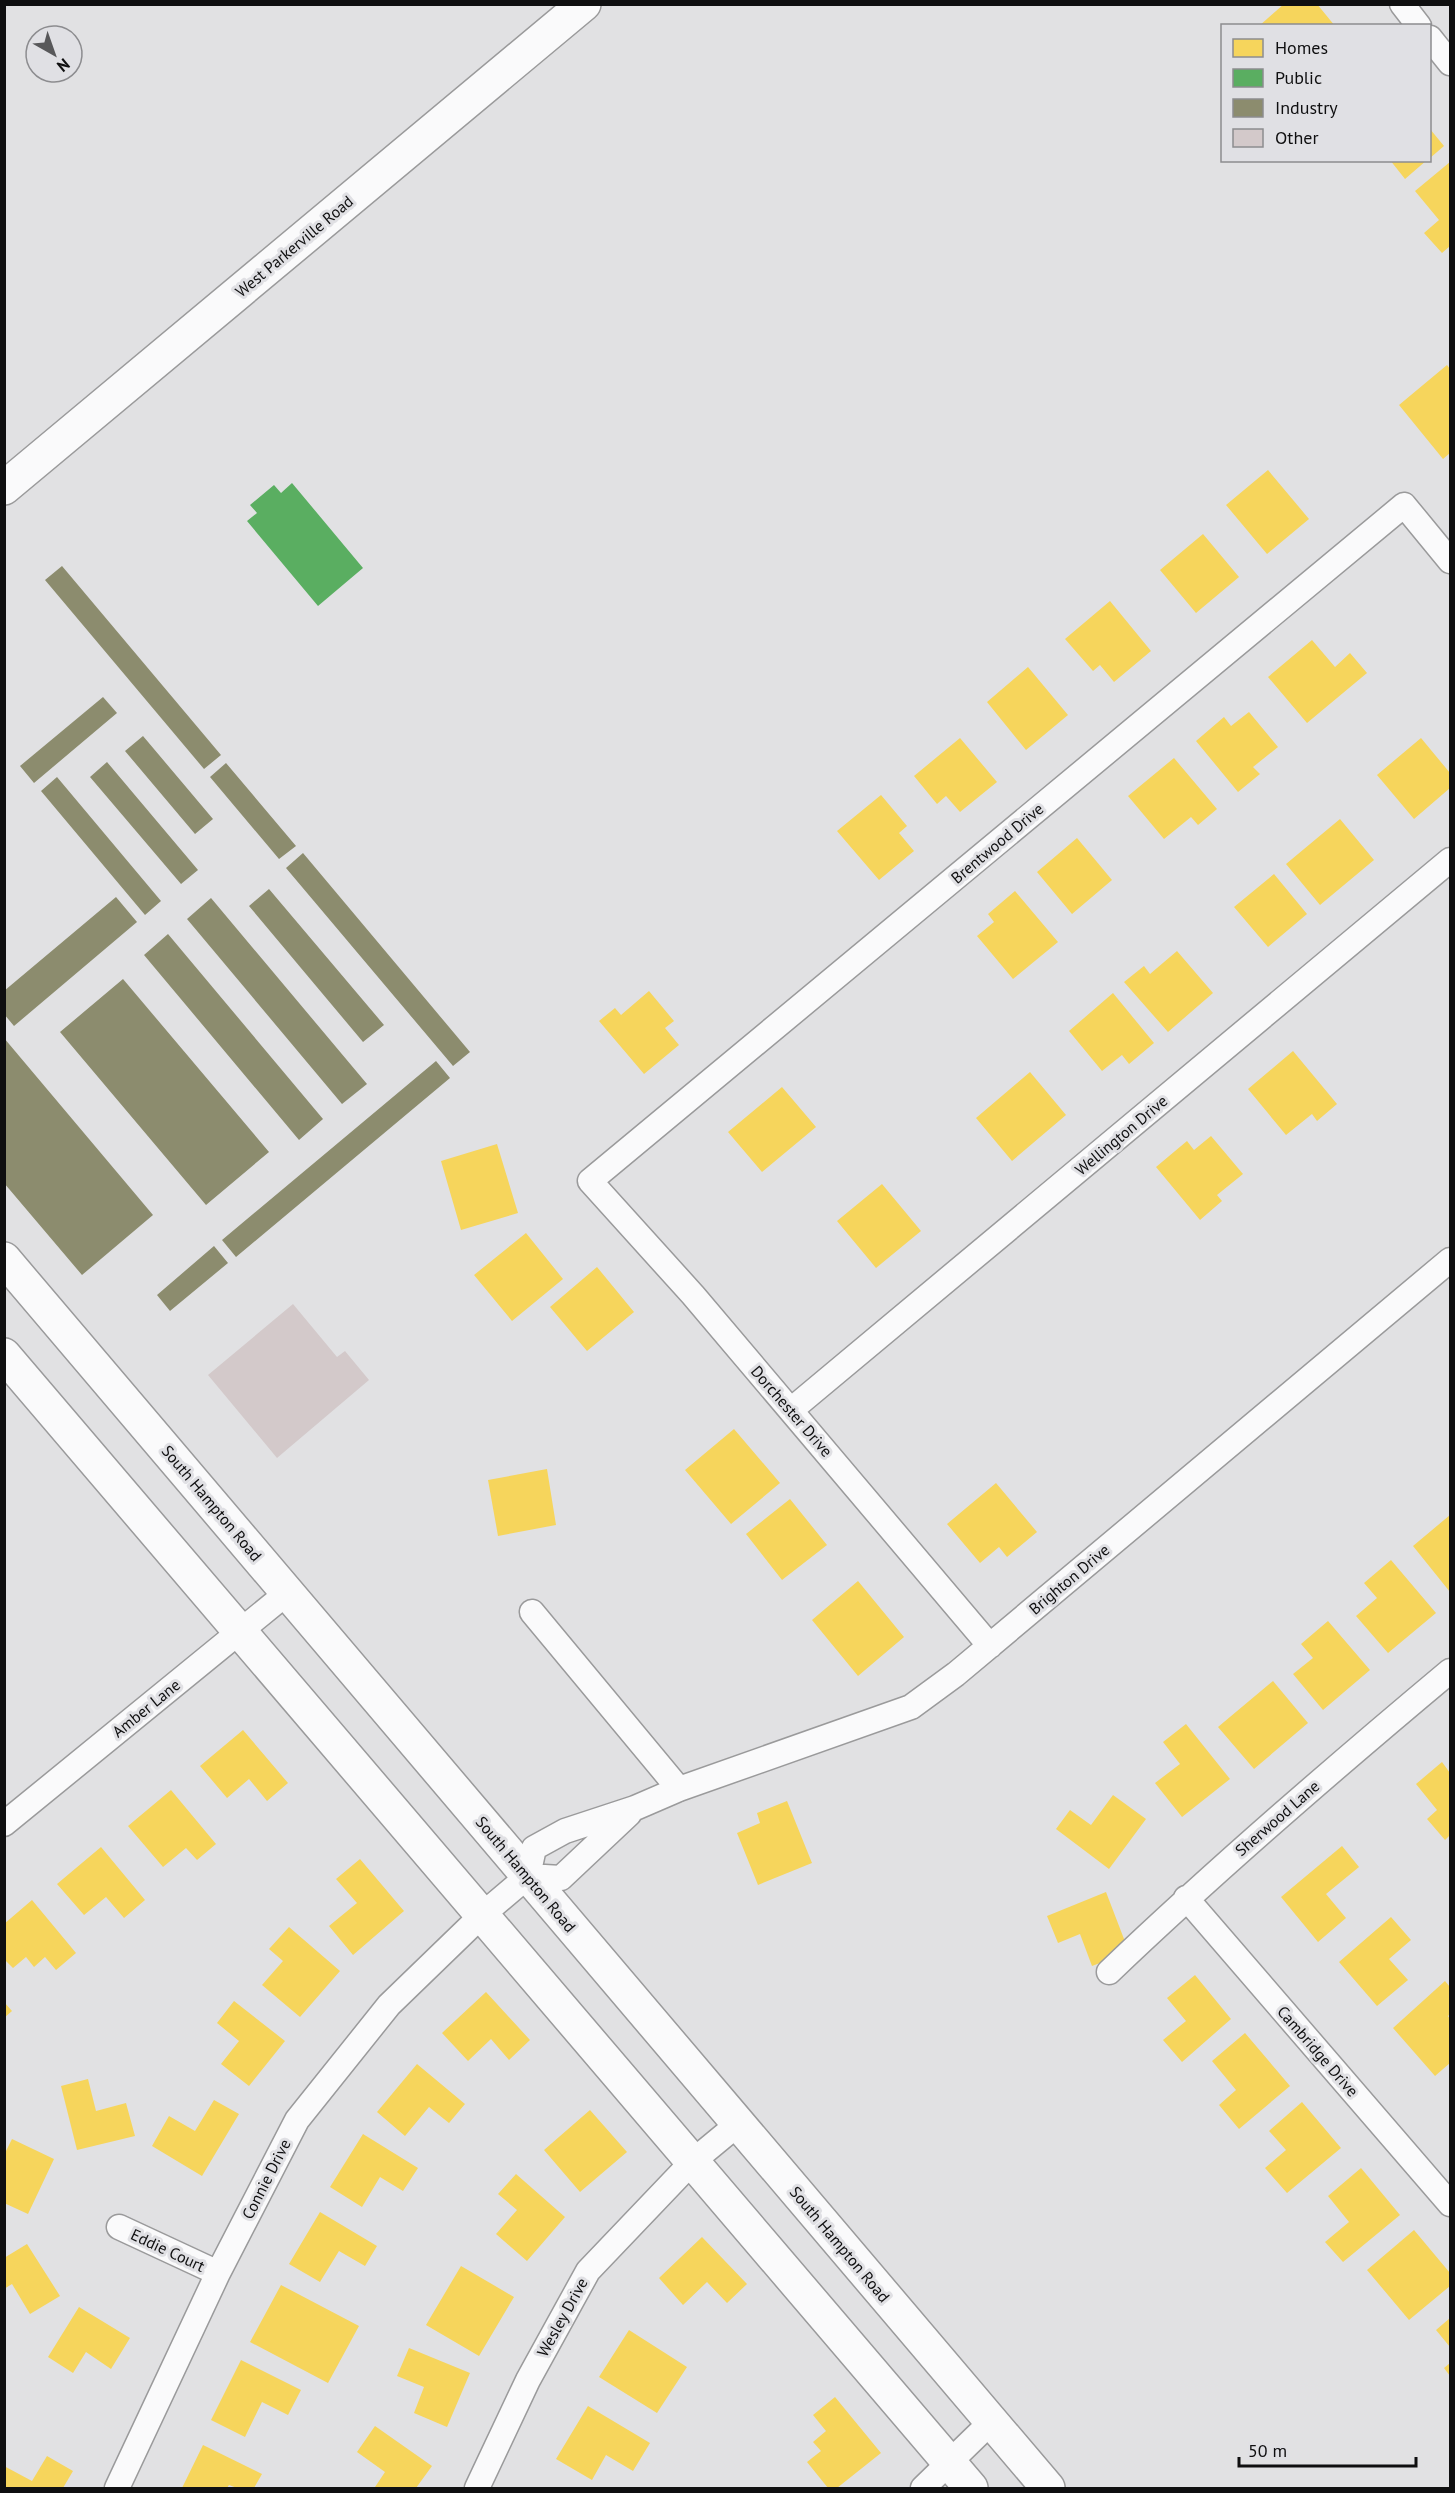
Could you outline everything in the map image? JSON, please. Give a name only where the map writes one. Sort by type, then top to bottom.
[{"type":"main road","name":"West Parkerville Road","points":[[4,488],[584,4]]},
{"type":"main road","name":"South Hampton Road","points":[[4,1259],[1048,2488]]},
{"type":"main road","points":[[4,1355],[971,2488]]},
{"type":"street","points":[[1401,4],[1417,24]]},
{"type":"street","points":[[1431,39],[1450,63]]},
{"type":"street","name":"Brentwood Drive","points":[[590,1181],[1404,505],[1450,561]]},
{"type":"street","name":"Wellington Drive","points":[[791,1410],[1450,860]]},
{"type":"street","name":"Dorchester Drive","points":[[590,1181],[791,1410],[990,1646]]},
{"type":"street","name":"Brighton Drive","points":[[635,1808],[561,1878],[528,1876],[534,1848],[565,1831],[635,1808],[679,1789],[911,1707],[990,1646],[1450,1260]]},
{"type":"street","name":"Amber Lane","points":[[4,1824],[287,1593]]},
{"type":"street","points":[[532,1612],[679,1789]]},
{"type":"street","name":"Sherwood Lane","points":[[1109,1972],[1186,1898],[1449,1675]]},
{"type":"street","name":"Connie Drive","points":[[117,2488],[218,2273],[297,2120],[389,2005],[482,1915],[528,1876]]},
{"type":"street","name":"Cambridge Drive","points":[[1186,1898],[1450,2204]]},
{"type":"street","name":"Wesley Drive","points":[[477,2488],[528,2380],[588,2271],[692,2162],[738,2124]]},
{"type":"street","name":"Eddie Court","points":[[118,2227],[218,2273]]},
{"type":"street","points":[[923,2488],[991,2422]]},
{"type":"building: Homes","points":[[1284,4],[1317,4],[1333,24],[1261,24]]},
{"type":"building: Homes","points":[[1431,130],[1444,146],[1431,157]]},
{"type":"building: Homes","points":[[1392,162],[1425,162],[1405,179]]},
{"type":"building: Homes","points":[[1450,162],[1450,246],[1442,253],[1424,233],[1439,220],[1415,191]]},
{"type":"building: Homes","points":[[1447,365],[1450,369],[1450,453],[1443,459],[1399,405]]},
{"type":"building: Homes","points":[[1268,470],[1309,519],[1267,554],[1226,505]]},
{"type":"building: Homes","points":[[1203,534],[1239,577],[1196,613],[1160,570]]},
{"type":"building: Homes","points":[[1110,601],[1151,651],[1114,682],[1100,665],[1093,671],[1065,639]]},
{"type":"building: Homes","points":[[1312,640],[1335,667],[1350,653],[1367,673],[1307,723],[1268,677]]},
{"type":"building: Homes","points":[[1028,667],[1068,715],[1026,750],[987,702]]},
{"type":"building: Homes","points":[[1249,712],[1278,747],[1253,767],[1260,774],[1238,792],[1196,741],[1224,717],[1231,726]]},
{"type":"building: Homes","points":[[960,738],[997,782],[960,812],[946,796],[937,804],[914,776]]},
{"type":"building: Homes","points":[[1421,738],[1450,773],[1450,788],[1414,819],[1377,775]]},
{"type":"building: Homes","points":[[1174,758],[1217,809],[1198,825],[1191,817],[1164,839],[1128,796]]},
{"type":"building: Homes","points":[[881,795],[907,826],[899,833],[914,851],[879,880],[837,831]]},
{"type":"building: Homes","points":[[1340,819],[1374,860],[1320,905],[1286,864]]},
{"type":"building: Homes","points":[[1077,838],[1112,880],[1072,914],[1037,872]]},
{"type":"building: Homes","points":[[1274,874],[1307,914],[1268,947],[1234,907]]},
{"type":"building: Homes","points":[[1015,891],[1058,942],[1013,979],[977,936],[994,922],[988,914]]},
{"type":"building: Homes","points":[[1177,951],[1213,993],[1168,1032],[1124,982],[1144,966],[1150,974]]},
{"type":"building: Homes","points":[[649,991],[674,1021],[665,1028],[679,1045],[644,1074],[599,1021],[615,1008],[621,1015]]},
{"type":"building: Homes","points":[[1113,993],[1154,1043],[1129,1064],[1122,1055],[1102,1071],[1069,1031]]},
{"type":"building: Homes","points":[[1293,1051],[1337,1104],[1317,1121],[1312,1114],[1286,1135],[1248,1089]]},
{"type":"building: Homes","points":[[1030,1072],[1066,1115],[1012,1161],[976,1118]]},
{"type":"building: Homes","points":[[782,1087],[816,1127],[762,1172],[728,1132]]},
{"type":"building: Homes","points":[[1211,1136],[1243,1174],[1217,1195],[1222,1201],[1200,1220],[1156,1167],[1187,1141],[1194,1150]]},
{"type":"building: Homes","points":[[497,1144],[518,1213],[461,1230],[441,1161]]},
{"type":"building: Homes","points":[[882,1184],[921,1231],[876,1268],[837,1221]]},
{"type":"building: Homes","points":[[526,1233],[563,1279],[512,1321],[474,1275]]},
{"type":"building: Homes","points":[[597,1267],[634,1312],[587,1351],[550,1307]]},
{"type":"building: Homes","points":[[734,1429],[780,1483],[731,1524],[685,1470]]},
{"type":"building: Homes","points":[[547,1469],[556,1525],[498,1536],[488,1480]]},
{"type":"building: Homes","points":[[996,1483],[1037,1532],[1007,1557],[999,1547],[980,1563],[947,1524]]},
{"type":"building: Homes","points":[[790,1499],[827,1545],[782,1580],[746,1534]]},
{"type":"building: Homes","points":[[1450,1515],[1450,1592],[1413,1546]]},
{"type":"building: Homes","points":[[1391,1560],[1436,1613],[1388,1653],[1356,1616],[1377,1598],[1364,1583]]},
{"type":"building: Homes","points":[[858,1581],[904,1637],[858,1676],[812,1620]]},
{"type":"building: Homes","points":[[1328,1621],[1370,1670],[1323,1710],[1293,1674],[1313,1658],[1301,1644]]},
{"type":"building: Homes","points":[[1273,1681],[1308,1723],[1254,1769],[1218,1727]]},
{"type":"building: Homes","points":[[1186,1724],[1230,1779],[1182,1817],[1155,1783],[1180,1764],[1163,1742]]},
{"type":"building: Homes","points":[[243,1730],[288,1783],[267,1801],[249,1779],[227,1798],[200,1766]]},
{"type":"building: Homes","points":[[1442,1762],[1450,1773],[1450,1835],[1445,1840],[1427,1819],[1437,1810],[1416,1784]]},
{"type":"building: Homes","points":[[171,1790],[216,1844],[197,1860],[186,1848],[163,1867],[128,1826]]},
{"type":"building: Homes","points":[[1113,1795],[1146,1819],[1109,1869],[1056,1829],[1070,1810],[1091,1825]]},
{"type":"building: Homes","points":[[787,1801],[812,1863],[758,1885],[737,1833],[760,1823],[757,1813]]},
{"type":"building: Homes","points":[[1342,1846],[1359,1867],[1326,1894],[1346,1918],[1318,1942],[1281,1897]]},
{"type":"building: Homes","points":[[101,1847],[145,1900],[124,1918],[106,1897],[84,1915],[57,1884]]},
{"type":"building: Homes","points":[[360,1859],[404,1911],[353,1955],[329,1926],[357,1903],[336,1879]]},
{"type":"building: Homes","points":[[1106,1892],[1129,1952],[1092,1966],[1080,1934],[1058,1943],[1047,1916]]},
{"type":"building: Homes","points":[[32,1900],[76,1953],[56,1970],[45,1957],[34,1967],[26,1957],[13,1968],[4,1959],[4,1924]]},
{"type":"building: Homes","points":[[1391,1917],[1411,1940],[1389,1959],[1408,1980],[1377,2006],[1339,1962]]},
{"type":"building: Homes","points":[[289,1927],[340,1971],[300,2017],[262,1985],[283,1961],[269,1949]]},
{"type":"building: Homes","points":[[1195,1975],[1231,2019],[1182,2062],[1163,2040],[1186,2021],[1167,1998]]},
{"type":"building: Homes","points":[[1445,1981],[1450,1987],[1450,2014],[1448,2016],[1450,2019],[1450,2063],[1435,2076],[1393,2028]]},
{"type":"building: Homes","points":[[486,1992],[530,2040],[509,2060],[491,2039],[468,2061],[442,2033]]},
{"type":"building: Homes","points":[[234,2001],[285,2041],[249,2086],[221,2064],[239,2041],[217,2023]]},
{"type":"building: Homes","points":[[4,2002],[12,2011],[4,2018]]},
{"type":"building: Homes","points":[[1245,2033],[1290,2086],[1239,2129],[1219,2105],[1236,2090],[1212,2061]]},
{"type":"building: Homes","points":[[417,2064],[465,2104],[449,2123],[429,2107],[405,2136],[377,2112]]},
{"type":"building: Homes","points":[[88,2079],[96,2111],[126,2103],[135,2136],[77,2150],[61,2086]]},
{"type":"building: Homes","points":[[214,2100],[239,2114],[202,2176],[152,2146],[169,2116],[195,2131]]},
{"type":"building: Homes","points":[[1302,2102],[1341,2148],[1287,2193],[1265,2168],[1286,2150],[1269,2131]]},
{"type":"building: Homes","points":[[590,2110],[627,2152],[580,2192],[544,2150]]},
{"type":"building: Homes","points":[[363,2134],[418,2168],[403,2191],[380,2177],[362,2207],[330,2187]]},
{"type":"building: Homes","points":[[12,2139],[54,2159],[28,2214],[4,2203],[4,2155]]},
{"type":"building: Homes","points":[[1361,2168],[1400,2215],[1343,2262],[1325,2242],[1349,2222],[1328,2196]]},
{"type":"building: Homes","points":[[516,2174],[565,2217],[527,2261],[496,2234],[517,2210],[498,2194]]},
{"type":"building: Homes","points":[[320,2212],[377,2246],[365,2266],[339,2251],[320,2282],[289,2264]]},
{"type":"building: Homes","points":[[1414,2230],[1450,2273],[1450,2286],[1409,2320],[1367,2270]]},
{"type":"building: Homes","points":[[702,2237],[747,2284],[727,2303],[707,2282],[683,2305],[659,2278]]},
{"type":"building: Homes","points":[[27,2244],[60,2296],[30,2314],[12,2284],[4,2289],[4,2258]]},
{"type":"building: Homes","points":[[461,2266],[514,2297],[479,2356],[426,2325]]},
{"type":"building: Homes","points":[[281,2285],[359,2326],[328,2383],[250,2342]]},
{"type":"building: Homes","points":[[79,2307],[130,2338],[111,2369],[86,2352],[73,2373],[48,2357]]},
{"type":"building: Homes","points":[[1450,2318],[1450,2347],[1436,2330]]},
{"type":"building: Homes","points":[[629,2330],[687,2367],[657,2413],[599,2377]]},
{"type":"building: Homes","points":[[409,2348],[470,2373],[447,2427],[414,2413],[424,2387],[397,2376]]},
{"type":"building: Homes","points":[[241,2360],[301,2390],[288,2415],[262,2402],[245,2437],[211,2420]]},
{"type":"building: Homes","points":[[1450,2363],[1450,2376],[1444,2368]]},
{"type":"building: Homes","points":[[835,2397],[881,2453],[837,2488],[828,2488],[807,2462],[821,2451],[813,2442],[826,2431],[813,2415]]},
{"type":"building: Homes","points":[[588,2406],[650,2443],[633,2471],[606,2455],[592,2480],[556,2459]]},
{"type":"building: Homes","points":[[375,2426],[432,2466],[416,2488],[375,2487],[385,2472],[357,2452]]},
{"type":"building: Homes","points":[[203,2445],[262,2474],[254,2488],[237,2488],[229,2485],[227,2488],[182,2488]]},
{"type":"building: Homes","points":[[47,2456],[73,2471],[63,2488],[4,2488],[4,2466],[32,2481]]},
{"type":"building: Public","points":[[292,483],[363,568],[318,606],[247,521],[257,513],[250,505],[274,485],[281,493]]},
{"type":"building: Industry","points":[[62,566],[221,755],[204,769],[45,580]]},
{"type":"building: Industry","points":[[103,697],[117,713],[34,783],[20,766]]},
{"type":"building: Industry","points":[[143,736],[213,819],[195,834],[125,751]]},
{"type":"building: Industry","points":[[107,762],[198,870],[181,884],[90,777]]},
{"type":"building: Industry","points":[[226,763],[296,846],[279,859],[210,777]]},
{"type":"building: Industry","points":[[57,777],[161,901],[145,915],[41,791]]},
{"type":"building: Industry","points":[[303,853],[470,1052],[453,1066],[286,868]]},
{"type":"building: Industry","points":[[269,889],[384,1025],[363,1042],[249,906]]},
{"type":"building: Industry","points":[[116,897],[137,922],[14,1026],[4,1014],[4,991]]},
{"type":"building: Industry","points":[[211,898],[367,1084],[342,1104],[187,919]]},
{"type":"building: Industry","points":[[168,934],[323,1119],[299,1140],[144,955]]},
{"type":"building: Industry","points":[[123,979],[269,1152],[206,1205],[60,1032]]},
{"type":"building: Industry","points":[[4,1038],[153,1215],[82,1275],[4,1183]]},
{"type":"building: Industry","points":[[436,1061],[450,1078],[236,1257],[222,1240]]},
{"type":"building: Industry","points":[[214,1246],[228,1263],[170,1311],[157,1295]]},
{"type":"building: Other","points":[[293,1304],[337,1357],[345,1351],[369,1380],[277,1458],[208,1375]]}]
